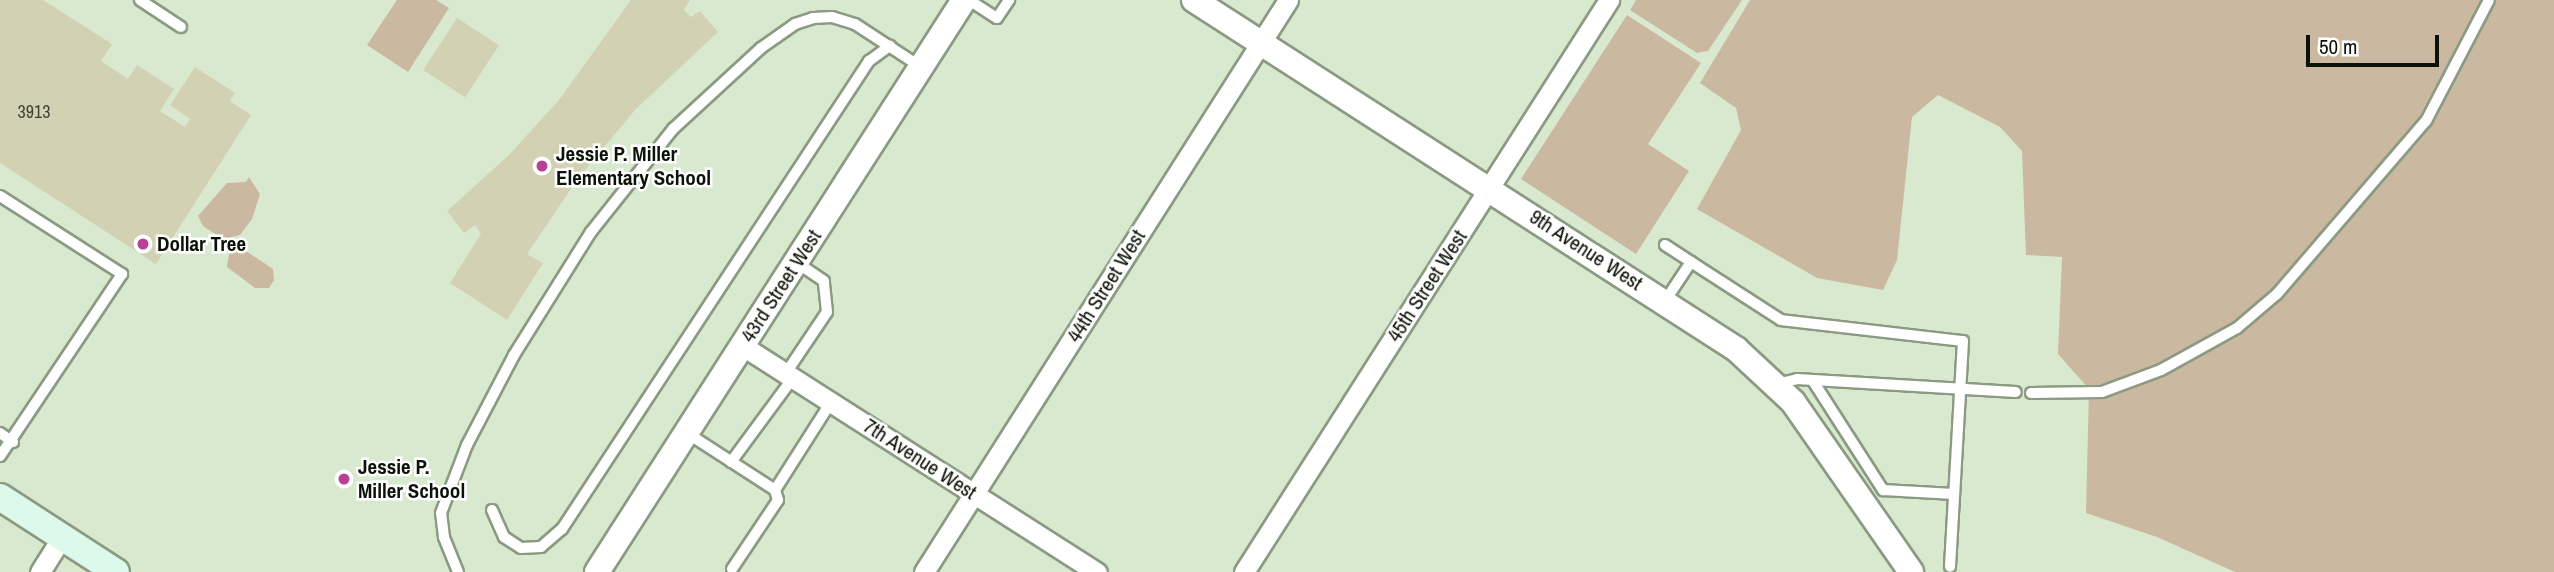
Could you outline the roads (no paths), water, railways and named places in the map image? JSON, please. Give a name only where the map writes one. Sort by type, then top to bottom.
[{"type":"main road","points":[[0,498],[116,572]]},
{"type":"street","name":"43rd Street West","points":[[597,572],[967,0]]},
{"type":"street","name":"9th Avenue West","points":[[1194,0],[1490,188],[1735,349],[1776,384],[1828,446],[1907,571]]},
{"type":"street","name":"44th Street West","points":[[924,572],[1288,0]]},
{"type":"street","name":"45th Street West","points":[[1244,572],[1609,0]]},
{"type":"street","name":"7th Avenue West","points":[[743,346],[1097,572]]},
{"type":"street","points":[[40,572],[62,537]]},
{"type":"lane","points":[[140,0],[181,27]]},
{"type":"lane","points":[[967,0],[998,18],[1009,0]]},
{"type":"lane","points":[[2031,393],[2102,393],[2161,370],[2237,328],[2257,311],[2285,285],[2426,121],[2489,0]]},
{"type":"lane","points":[[458,572],[444,537],[442,513],[456,468],[528,332],[591,232],[644,161],[700,101],[795,24],[832,17],[855,24],[921,68]]},
{"type":"lane","points":[[492,510],[504,537],[521,548],[541,547],[562,529],[869,61],[890,46]]},
{"type":"lane","points":[[0,196],[122,274],[13,442],[0,456]]},
{"type":"lane","points":[[1665,245],[1781,320],[1963,341],[1950,567]]},
{"type":"lane","points":[[731,461],[790,376],[827,312],[824,281],[796,262]]},
{"type":"lane","points":[[1665,302],[1691,262]]},
{"type":"lane","points":[[1813,381],[1883,490],[1954,494]]},
{"type":"lane","points":[[1776,384],[1813,381],[1960,392],[2016,392]]},
{"type":"lane","points":[[775,490],[831,402]]},
{"type":"lane","points":[[0,433],[13,442]]},
{"type":"lane","points":[[686,433],[775,490],[778,500],[732,569]]},
{"type":"place","name":"Jessie P. Miller Elementary School","points":[[542,166]]},
{"type":"place","name":"Dollar Tree","points":[[143,244]]},
{"type":"place","name":"Jessie P. Miller School","points":[[344,479]]}]
